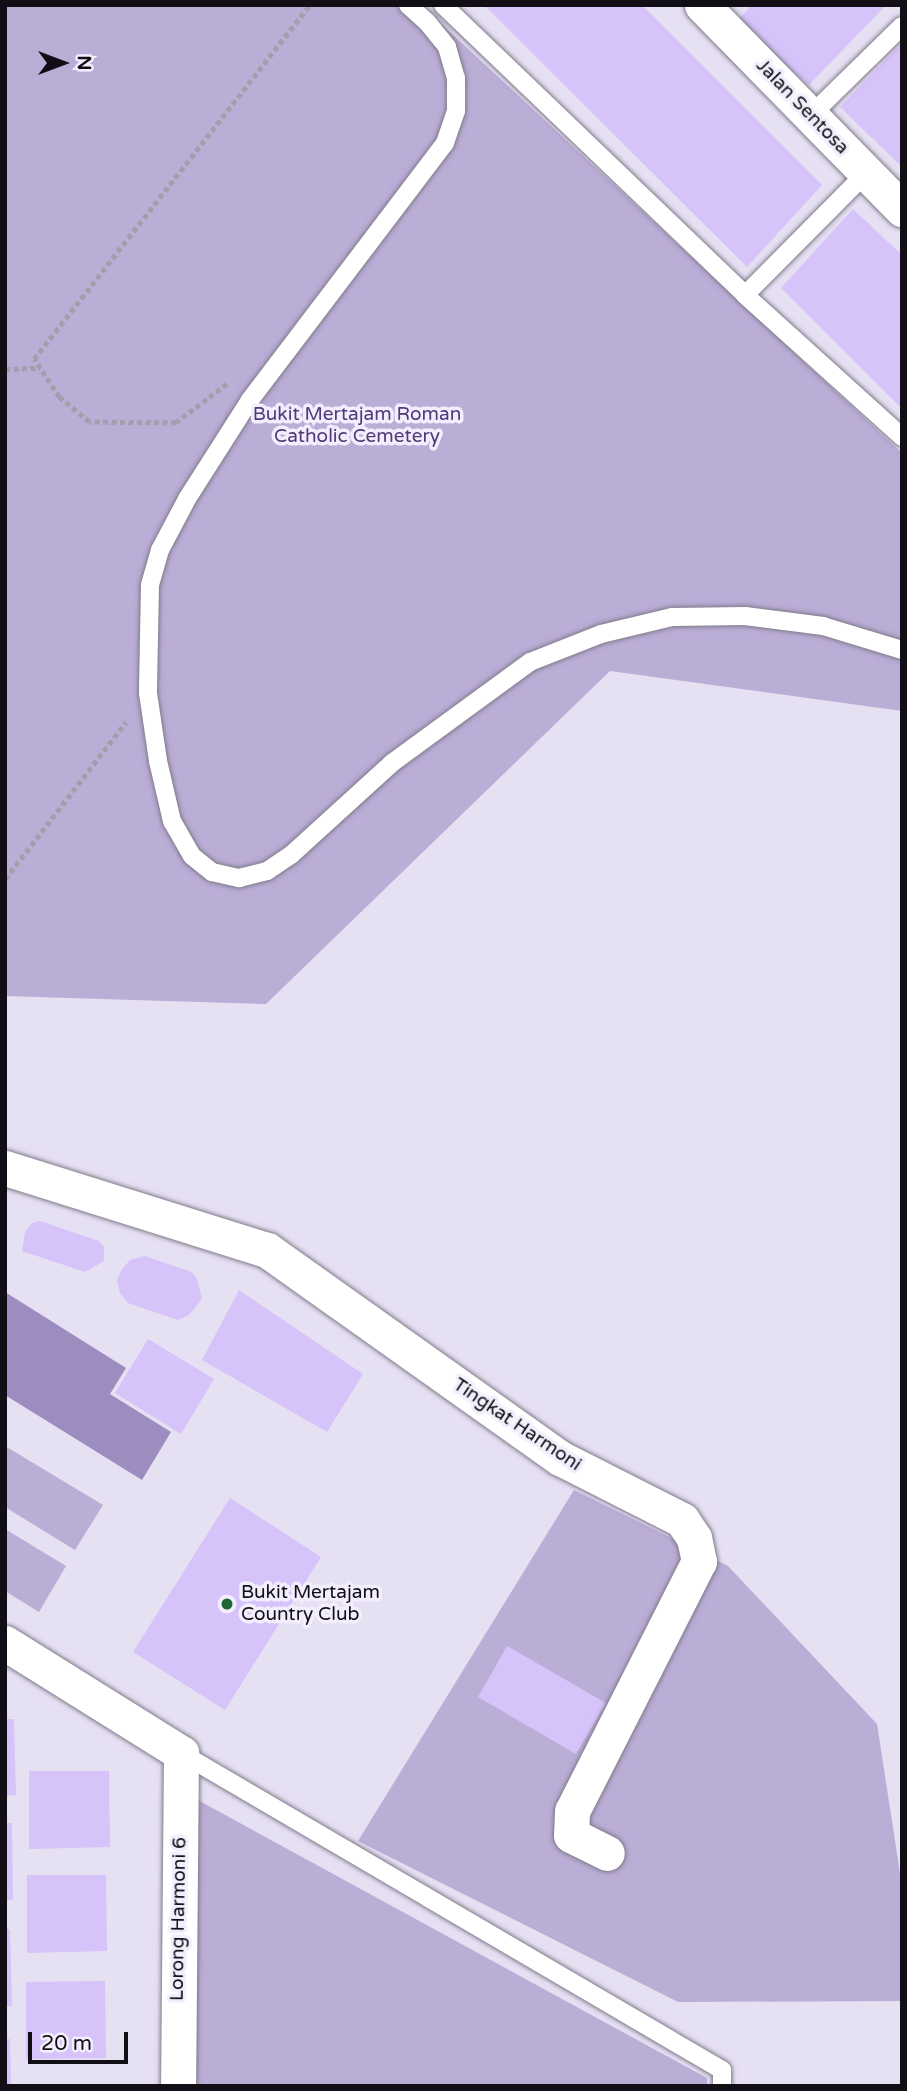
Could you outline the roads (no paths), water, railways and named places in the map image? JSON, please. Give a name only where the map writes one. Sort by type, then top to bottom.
[{"type":"street","name":"Jalan Sentosa","points":[[704,6],[902,209]]},
{"type":"street","name":"Tingkat Harmoni","points":[[5,1168],[267,1250],[560,1458],[681,1521],[694,1538],[699,1561],[572,1811],[571,1835],[607,1853]]},
{"type":"street","points":[[5,1643],[181,1753]]},
{"type":"street","name":"Lorong Harmoni 6","points":[[178,2086],[181,1753]]},
{"type":"lane","points":[[408,5],[427,22],[447,47],[456,78],[456,111],[445,143],[250,400],[187,499],[160,550],[150,585],[148,693],[164,796],[172,821],[192,856],[212,872],[239,878],[268,871],[292,854],[392,763],[530,662],[601,634],[672,617],[745,616],[823,625],[902,650]]},
{"type":"lane","points":[[443,5],[745,295],[902,437]]},
{"type":"lane","points":[[810,116],[902,26]]},
{"type":"lane","points":[[745,295],[866,173]]},
{"type":"lane","points":[[181,1753],[722,2070],[722,2086]]},
{"type":"place","name":"Bukit Mertajam Country Club","points":[[227,1604]]},
{"type":"park label","name":"Bukit Mertajam Roman Catholic Cemetery","points":[[357,426]]}]
